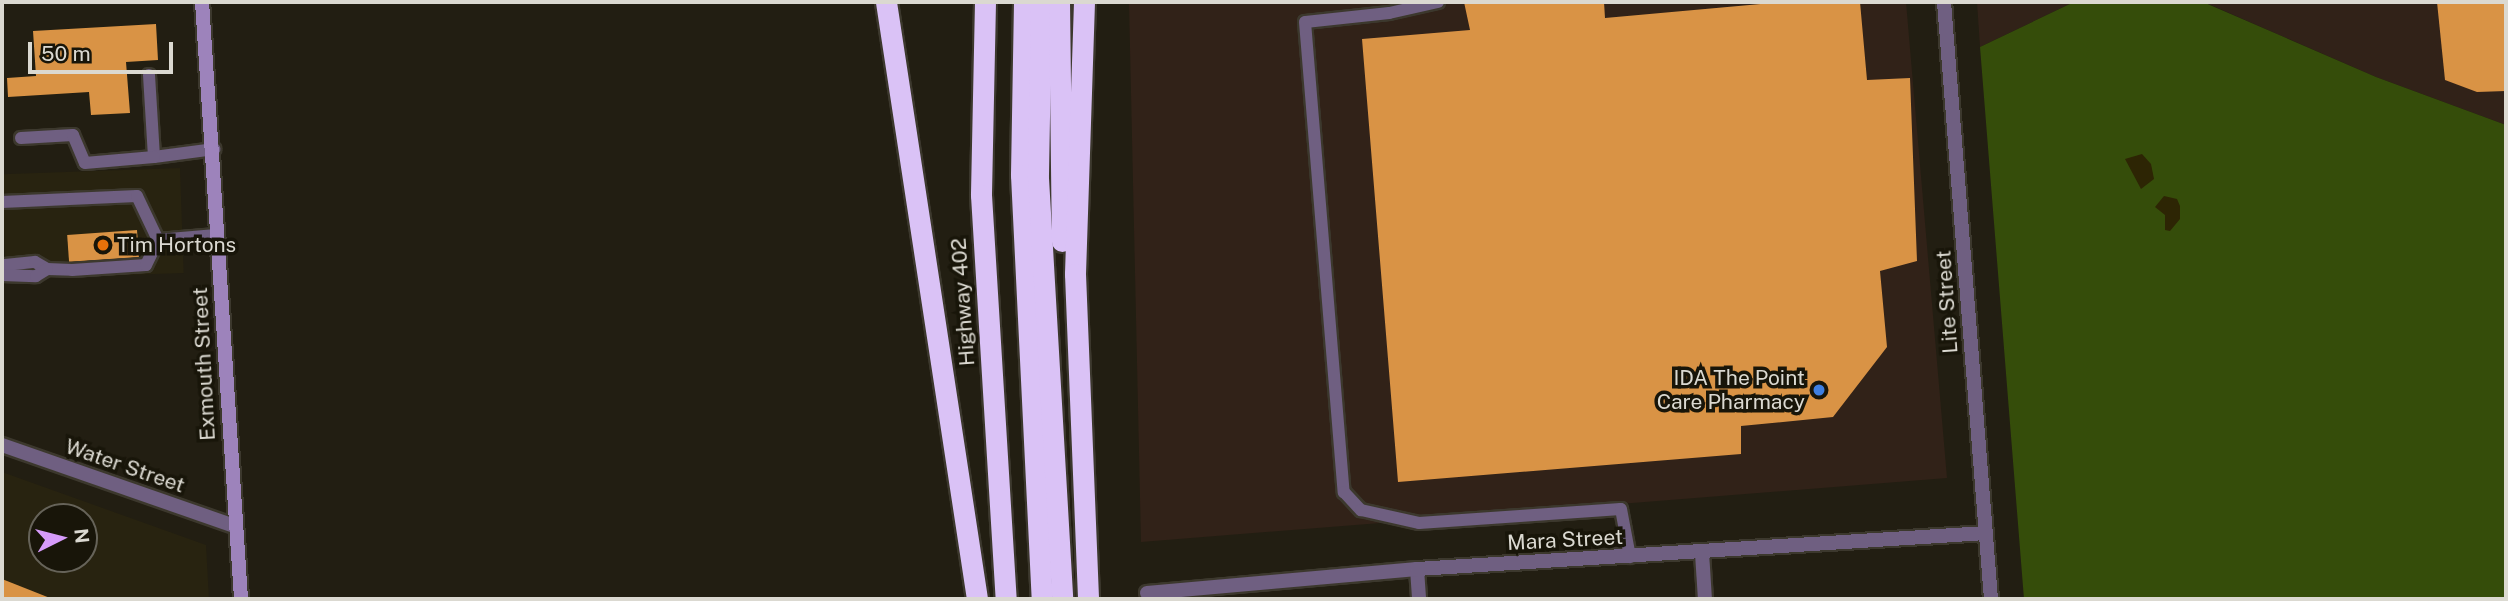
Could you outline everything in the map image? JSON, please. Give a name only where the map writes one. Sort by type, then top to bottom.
[{"type":"highway","points":[[886,2],[977,599]]},
{"type":"highway","name":"Highway 402","points":[[985,2],[982,208],[1006,599]]},
{"type":"highway","points":[[1024,2],[1021,175],[1042,599]]},
{"type":"highway","points":[[1041,2],[1038,178],[1062,599]]},
{"type":"highway","points":[[1059,2],[1056,81],[1062,254],[1083,505]]},
{"type":"highway","points":[[1084,2],[1074,274],[1088,599]]},
{"type":"main road","name":"Exmouth Street","points":[[202,2],[214,149],[216,235],[241,599]]},
{"type":"street","name":"Lite Street","points":[[1944,2],[1991,599]]},
{"type":"street","name":"Water Street","points":[[2,445],[235,526]]},
{"type":"street","name":"Mara Street","points":[[1147,596],[1417,569],[1986,533]]},
{"type":"street","points":[[1702,553],[1705,599]]},
{"type":"street","points":[[1417,569],[1419,599]]},
{"type":"lane","points":[[1438,2],[1389,13],[1305,22],[1344,492],[1361,510],[1419,523],[1621,509],[1630,557]]},
{"type":"lane","points":[[149,75],[154,157]]},
{"type":"lane","points":[[21,138],[73,135],[85,163],[214,149]]},
{"type":"lane","points":[[2,202],[137,195],[158,240]]},
{"type":"lane","points":[[158,240],[216,235]]},
{"type":"lane","points":[[2,275],[36,276],[47,269],[146,265],[158,240]]},
{"type":"lane","points":[[2,269],[5,265],[36,262],[47,269]]},
{"type":"shaded area","points":[[1129,2],[1906,2],[1947,478],[1141,542]]},
{"type":"shaded area","points":[[1977,2],[2074,2],[1980,47]]},
{"type":"shaded area","points":[[2204,2],[2506,2],[2506,125],[2376,77]]},
{"type":"shaded area","points":[[180,168],[184,273],[6,279],[2,174]]},
{"type":"shaded area","points":[[2,472],[89,503],[28,503],[28,573],[98,573],[98,506],[206,545],[209,599],[2,599]]},
{"type":"green space","points":[[2074,2],[2203,2],[2376,77],[2506,125],[2506,599],[2024,599],[1980,47]]},
{"type":"sand","points":[[2142,154],[2151,164],[2154,179],[2141,189],[2125,159]]},
{"type":"sand","points":[[2164,196],[2177,199],[2180,206],[2180,219],[2170,231],[2165,230],[2165,215],[2155,207]]},
{"type":"building","points":[[1464,2],[1604,2],[1605,18],[1782,2],[1860,2],[1867,80],[1910,78],[1917,261],[1880,271],[1887,347],[1833,417],[1741,426],[1741,454],[1398,482],[1362,39],[1470,30]]},
{"type":"building","points":[[2437,2],[2506,2],[2506,91],[2477,92],[2445,80]]},
{"type":"building","points":[[156,24],[158,60],[126,62],[130,113],[91,115],[89,92],[8,97],[7,78],[36,76],[33,31]]},
{"type":"building","name":"Tim Hortons","points":[[137,230],[139,257],[69,262],[67,235]]},
{"type":"building","points":[[2,579],[50,598],[50,599],[2,599]]},
{"type":"place","name":"Tim Hortons","points":[[103,245]]},
{"type":"place","name":"IDA The Point Care Pharmacy","points":[[1819,390]]}]
